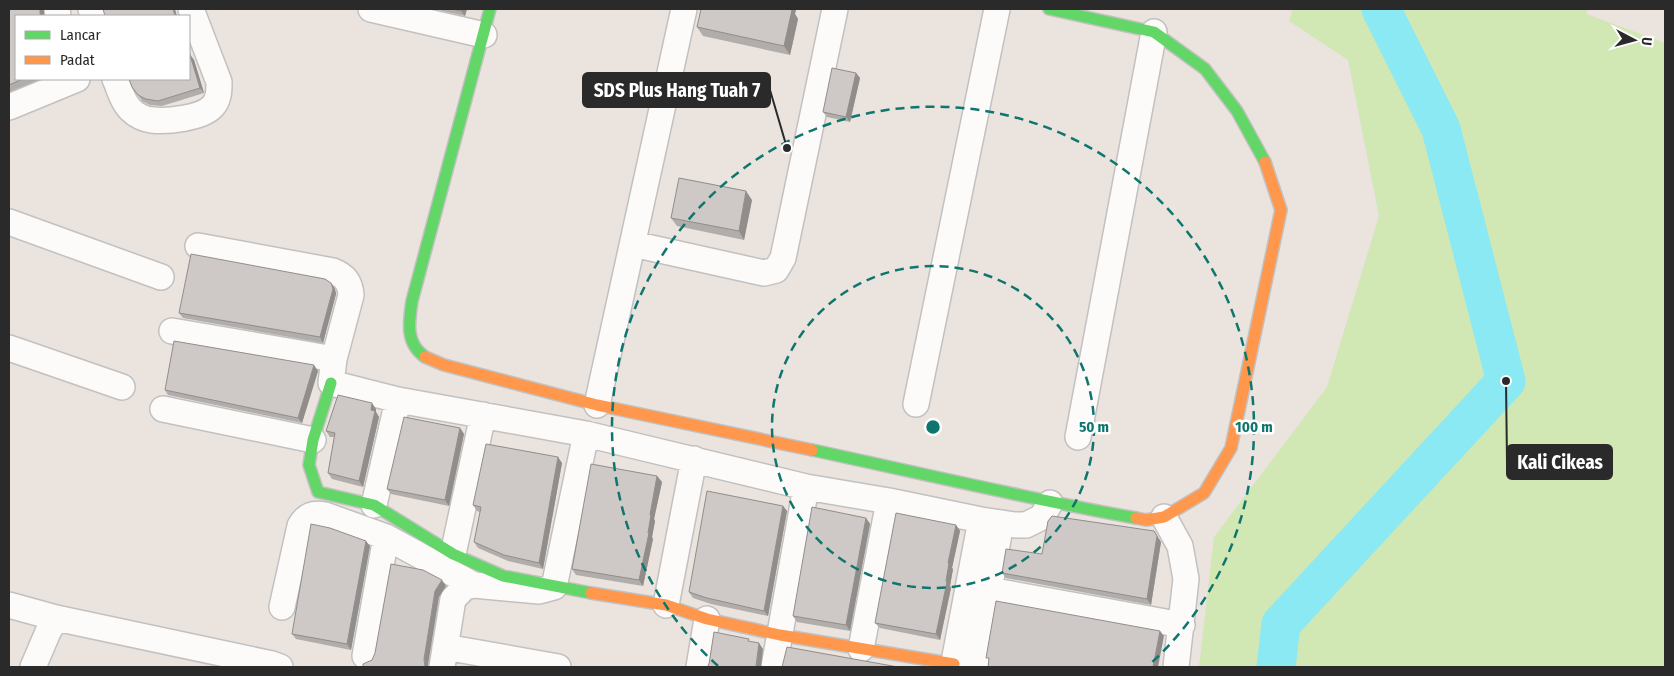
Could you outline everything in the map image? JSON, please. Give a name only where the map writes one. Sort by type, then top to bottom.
[{"type":"street","points":[[115,80],[129,109],[140,117],[162,120],[200,116],[210,109],[219,95],[219,82],[191,9]]},
{"type":"street","points":[[371,9],[484,35]]},
{"type":"street","points":[[490,9],[412,301],[409,324],[411,343],[422,355],[444,365],[598,405],[943,478],[1050,503],[1146,520],[1164,517],[1204,493],[1232,448],[1281,210],[1267,166],[1237,111],[1205,69],[1154,32],[1049,9]]},
{"type":"street","points":[[598,405],[684,9]]},
{"type":"street","points":[[633,244],[764,273],[776,270],[783,258],[835,9]]},
{"type":"street","points":[[916,404],[997,9]]},
{"type":"street","points":[[1078,437],[1154,32]]},
{"type":"street","points":[[9,107],[72,80]]},
{"type":"street","points":[[9,222],[161,277]]},
{"type":"street","points":[[198,246],[333,271],[347,279],[350,286],[350,295],[334,359],[331,383],[313,440],[309,465],[318,492],[374,505],[452,554],[503,576],[554,587],[666,605],[707,619],[780,634],[859,660],[960,666]]},
{"type":"street","points":[[172,331],[334,359]]},
{"type":"street","points":[[9,348],[122,387]]},
{"type":"street","points":[[331,383],[398,400],[586,434],[806,486],[991,522],[1026,525],[1042,517],[1050,503]]},
{"type":"street","points":[[374,505],[398,400]]},
{"type":"street","points":[[163,408],[313,440]]},
{"type":"street","points":[[452,554],[483,415]]},
{"type":"street","points":[[554,587],[586,434]]},
{"type":"street","points":[[666,605],[694,459]]},
{"type":"street","points":[[774,667],[806,486]]},
{"type":"street","points":[[859,660],[889,501]]},
{"type":"street","points":[[282,607],[300,526],[304,519],[310,515],[325,514],[386,537],[474,585]]},
{"type":"street","points":[[1164,517],[1180,546],[1186,579],[1176,667]]},
{"type":"street","points":[[960,666],[989,590],[991,522]]},
{"type":"street","points":[[960,666],[991,522]]},
{"type":"street","points":[[366,656],[386,537]]},
{"type":"street","points":[[554,587],[539,591],[474,585],[465,587],[453,599],[444,657],[558,667]]},
{"type":"street","points":[[989,590],[1182,625]]},
{"type":"street","points":[[9,605],[56,618],[280,667]]},
{"type":"street","points":[[33,667],[56,618]]},
{"type":"street","points":[[699,667],[707,619]]},
{"type":"green space","points":[[1293,9],[1588,9],[1586,14],[1665,43],[1665,667],[1199,667],[1214,537],[1327,387],[1379,216],[1348,60],[1289,21]]},
{"type":"building","points":[[9,9],[40,9],[41,15],[15,15],[15,80],[21,80],[9,85]]},
{"type":"building","points":[[103,9],[173,9],[175,15],[105,15]]},
{"type":"building","points":[[701,9],[792,10],[784,46],[697,27]]},
{"type":"building","points":[[190,55],[200,88],[158,101],[146,99],[138,95],[129,80],[190,80]]},
{"type":"building","points":[[832,68],[856,73],[846,117],[823,112]]},
{"type":"building","points":[[679,178],[746,191],[739,231],[671,218]]},
{"type":"building","points":[[191,254],[325,279],[331,283],[333,289],[320,337],[179,313]]},
{"type":"building","points":[[174,341],[314,365],[298,418],[165,390]]},
{"type":"building","points":[[338,395],[372,403],[371,410],[375,411],[359,481],[328,473],[335,433],[326,431]]},
{"type":"building","points":[[404,417],[460,428],[445,500],[387,489]]},
{"type":"building","points":[[486,444],[558,457],[539,563],[504,555],[474,542],[481,507],[473,505]]},
{"type":"building","points":[[591,464],[657,476],[650,515],[649,533],[639,580],[572,569]]},
{"type":"building","points":[[707,491],[783,506],[764,611],[689,592]]},
{"type":"building","points":[[812,507],[866,518],[846,625],[793,616]]},
{"type":"building","points":[[896,513],[956,525],[936,634],[875,623]]},
{"type":"building","points":[[1052,516],[1154,531],[1157,536],[1147,599],[1002,573],[1006,549],[1042,554],[1048,521]]},
{"type":"building","points":[[311,524],[330,528],[366,541],[347,644],[292,634]]},
{"type":"building","points":[[391,564],[423,570],[442,580],[435,591],[424,659],[425,667],[363,667],[363,664],[372,660],[375,653]]},
{"type":"building","points":[[996,601],[1160,631],[1153,667],[988,667],[989,658],[986,658]]},
{"type":"building","points":[[714,632],[749,639],[748,641],[759,643],[757,667],[707,667]]},
{"type":"building","points":[[787,647],[898,667],[782,667]]},
{"type":"waterway","points":[[1276,667],[1281,624],[1506,381],[1441,129],[1381,9]]},
{"type":"traffic: fast","points":[[425,357],[411,339],[410,317],[412,301],[490,9]]},
{"type":"traffic: fast","points":[[1049,9],[1154,32],[1205,69],[1237,111],[1265,162]]},
{"type":"traffic: fast","points":[[331,383],[313,440],[309,465],[318,492],[374,505],[453,554],[503,576],[591,593]]},
{"type":"traffic: fast","points":[[812,450],[1014,494],[1136,518]]},
{"type":"traffic: slow","points":[[1136,518],[1146,520],[1164,517],[1204,493],[1231,448],[1281,210],[1265,162]]},
{"type":"traffic: slow","points":[[425,357],[444,365],[597,405],[812,450]]},
{"type":"traffic: slow","points":[[591,593],[666,605],[707,619],[780,635],[954,664]]},
{"type":"place","name":"SDS Plus Hang Tuah 7","points":[[787,148]]},
{"type":"place","name":"Kali Cikeas","points":[[1506,381]]}]
